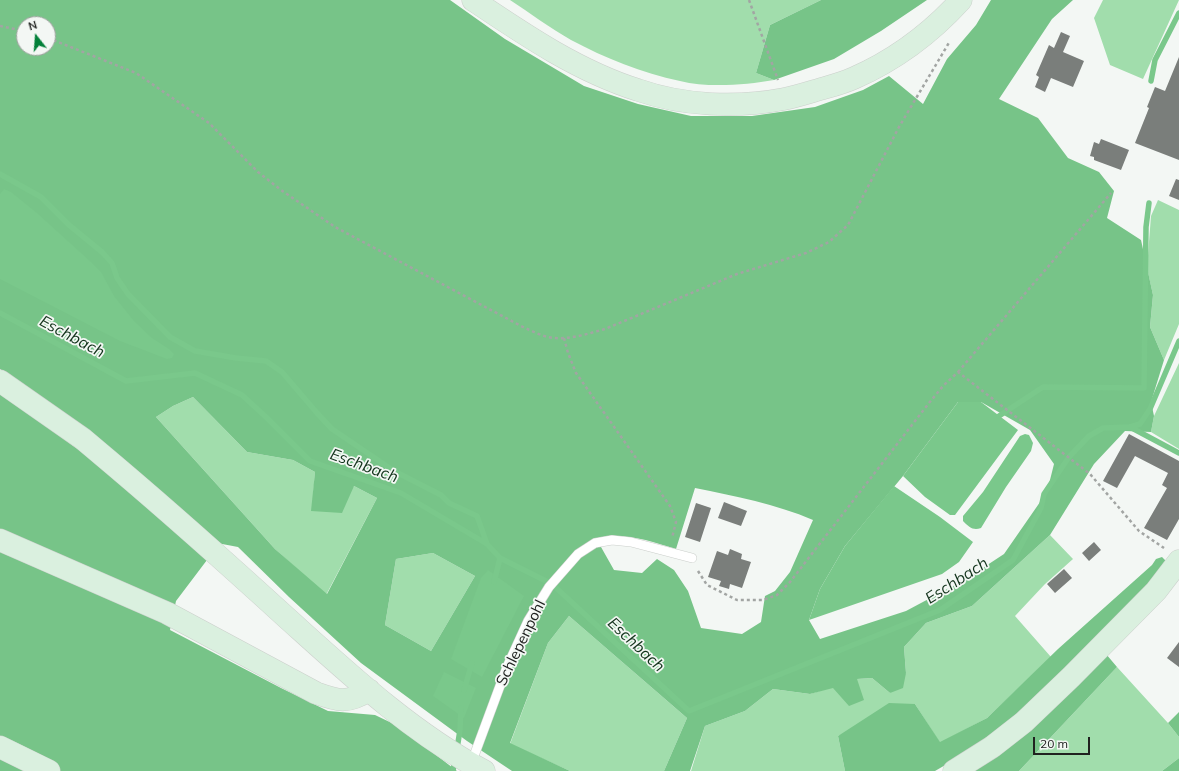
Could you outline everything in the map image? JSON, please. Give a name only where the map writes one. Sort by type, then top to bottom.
[{"type":"main road","points":[[473,0],[550,50],[589,70],[637,90],[659,97],[708,103],[754,102],[785,99],[836,85],[870,70],[900,53],[922,37],[957,4]]},
{"type":"main road","points":[[0,381],[83,439],[369,690],[425,733],[478,767]]},
{"type":"main road","points":[[0,540],[167,613],[316,693],[333,699],[347,701],[357,698],[369,690]]},
{"type":"main road","points":[[954,771],[992,747],[1024,722],[1071,677],[1156,591],[1173,556]]},
{"type":"main road","points":[[0,747],[48,771]]},
{"type":"lane","name":"Schlepenpohl","points":[[478,767],[507,667],[528,621],[549,587],[578,554],[588,546],[602,541],[622,540],[692,558]]},
{"type":"path","points":[[749,0],[785,99]]},
{"type":"path","points":[[56,41],[136,73],[165,92],[209,123],[258,172],[281,190],[335,227],[522,326],[548,337],[564,338],[584,335],[605,329],[738,274],[806,253],[829,242],[848,225],[899,127],[953,36],[957,4]]},
{"type":"path","points":[[0,26],[16,29]]},
{"type":"path","points":[[692,558],[698,571],[708,585],[737,600],[763,600],[777,595],[790,582],[943,386],[958,372],[1111,193]]},
{"type":"path","points":[[564,338],[576,373],[670,506],[676,522],[668,552]]},
{"type":"path","points":[[958,372],[1090,474],[1139,531],[1173,556]]},
{"type":"shaded area","points":[[0,0],[450,0],[505,39],[584,86],[638,104],[691,116],[752,116],[815,107],[863,90],[889,76],[923,104],[947,59],[976,25],[991,0],[1073,0],[1052,19],[999,99],[1038,118],[1068,158],[1099,172],[1114,191],[1107,218],[1141,240],[1153,295],[1150,327],[1164,360],[1151,402],[1154,416],[1151,432],[1125,431],[1094,464],[1050,535],[972,606],[926,623],[904,647],[906,673],[903,688],[890,693],[872,678],[857,679],[864,700],[849,706],[833,688],[810,694],[773,689],[745,711],[705,726],[690,771],[664,771],[687,718],[569,616],[548,643],[510,743],[570,771],[512,771],[467,741],[361,663],[289,597],[238,547],[217,543],[38,396],[0,369]],"holes":[[[193,397],[247,452],[293,460],[315,472],[311,511],[342,513],[354,486],[377,498],[327,594],[275,549],[156,417],[173,406]],[[958,402],[981,402],[1030,430],[1054,464],[1047,492],[1004,554],[966,579],[906,611],[820,639],[809,620],[820,589],[845,546],[903,476]],[[695,488],[740,497],[785,509],[813,520],[790,572],[775,591],[765,596],[761,622],[742,634],[701,628],[688,591],[674,570],[657,559],[642,573],[614,570],[601,547],[603,537],[622,536],[649,541],[676,549]],[[433,553],[475,576],[431,651],[385,625],[396,559]]]},
{"type":"shaded area","points":[[510,0],[821,0],[770,25],[756,73],[774,80],[714,85],[691,83],[666,78],[610,59],[571,40]]},
{"type":"shaded area","points":[[821,0],[927,0],[881,31],[834,59],[774,80],[756,73],[770,25]]},
{"type":"shaded area","points":[[1103,0],[1179,0],[1143,79],[1110,65],[1094,18]]},
{"type":"shaded area","points":[[4,189],[11,192],[37,213],[101,272],[114,296],[134,321],[152,338],[169,349],[174,354],[172,358],[167,359],[120,341],[0,279],[0,194]]},
{"type":"shaded area","points":[[1158,200],[1179,210],[1179,324],[1164,360],[1150,327],[1153,295],[1147,268],[1151,216]]},
{"type":"shaded area","points":[[1179,363],[1179,449],[1151,432],[1154,416]]},
{"type":"shaded area","points":[[0,392],[98,464],[207,560],[176,601],[170,630],[328,711],[375,715],[398,726],[457,771],[0,771]]},
{"type":"shaded area","points":[[193,397],[247,452],[293,460],[315,472],[312,511],[354,486],[377,498],[326,595],[275,549],[156,417],[173,406]]},
{"type":"shaded area","points":[[958,402],[981,402],[1018,430],[955,515],[950,515],[925,497],[903,476]]},
{"type":"shaded area","points":[[1025,434],[1029,435],[1033,443],[1031,451],[1006,487],[981,528],[971,528],[963,521],[963,516],[983,492],[1020,436]]},
{"type":"shaded area","points":[[894,486],[940,517],[973,542],[959,562],[942,574],[809,620],[820,589],[845,546]]},
{"type":"shaded area","points":[[1050,535],[1073,559],[1045,584],[1015,616],[1051,657],[987,718],[940,743],[915,704],[838,736],[845,771],[691,771],[705,726],[745,711],[773,689],[810,694],[857,679],[872,678],[890,693],[906,673],[904,647],[926,623],[972,606]]},
{"type":"shaded area","points":[[433,553],[475,576],[431,651],[385,625],[396,559]]},
{"type":"shaded area","points":[[1162,557],[1165,560],[1166,566],[1102,633],[990,739],[935,771],[845,771],[838,736],[889,703],[915,704],[940,742],[987,718],[1058,649],[1152,565],[1156,559]]},
{"type":"shaded area","points":[[488,570],[524,596],[482,677],[451,659],[481,578]]},
{"type":"shaded area","points":[[569,616],[687,718],[664,771],[570,771],[510,744],[548,643]]},
{"type":"shaded area","points":[[1106,654],[1117,667],[1019,771],[972,771]]},
{"type":"shaded area","points":[[1117,667],[1179,737],[1179,758],[1162,771],[1019,771]]},
{"type":"shaded area","points":[[444,672],[476,688],[464,718],[433,696]]},
{"type":"shaded area","points":[[1179,712],[1179,737],[1168,723]]},
{"type":"shaded area","points":[[1179,758],[1179,771],[1162,771]]},
{"type":"building","points":[[1061,32],[1070,36],[1063,52],[1084,61],[1073,87],[1051,78],[1045,92],[1035,87],[1039,77],[1036,75],[1049,45],[1054,48]]},
{"type":"building","points":[[1179,57],[1179,160],[1135,143],[1149,108],[1147,107],[1155,87],[1165,91]]},
{"type":"building","points":[[1101,139],[1129,150],[1121,170],[1094,160],[1094,157],[1090,156],[1094,142],[1099,144]]},
{"type":"building","points":[[1176,179],[1179,180],[1179,200],[1169,196]]},
{"type":"building","points":[[1129,434],[1179,461],[1179,519],[1167,540],[1144,528],[1167,488],[1162,485],[1168,473],[1135,456],[1117,488],[1103,481]]},
{"type":"building","points":[[724,502],[747,511],[741,526],[718,518]]},
{"type":"building","points":[[696,503],[711,508],[700,542],[685,537]]},
{"type":"building","points":[[1094,542],[1101,550],[1089,561],[1082,553]]},
{"type":"building","points":[[730,549],[742,554],[741,559],[751,562],[742,588],[730,584],[729,589],[719,586],[721,581],[708,577],[717,551],[728,555]]},
{"type":"building","points":[[1064,569],[1072,578],[1055,593],[1047,584]]},
{"type":"building","points":[[1179,642],[1179,667],[1167,658]]},
{"type":"waterway","points":[[1151,81],[1155,60],[1179,13]]},
{"type":"waterway","points":[[0,174],[41,197],[69,225],[102,252],[112,263],[117,278],[128,294],[170,337],[195,351],[236,358],[266,361],[282,372],[332,429],[394,471],[441,495],[449,503],[477,516],[487,544]]},
{"type":"waterway","points":[[999,416],[1043,387],[1144,388],[1146,227],[1149,203]]},
{"type":"waterway","name":"Eschbach","points":[[0,313],[126,381],[195,373],[242,395],[310,461],[401,493],[487,544],[500,558],[552,584],[689,711],[940,610],[1013,560],[1041,508],[1044,494],[1069,457],[1089,436],[1103,428],[1130,427],[1140,424],[1150,409],[1179,341]]},
{"type":"waterway","points":[[1130,427],[1179,453]]},
{"type":"waterway","points":[[494,582],[500,558]]},
{"type":"waterway","points":[[464,690],[472,663]]},
{"type":"waterway","points":[[457,749],[461,708]]},
{"type":"waterway","points":[[453,771],[455,759]]}]
